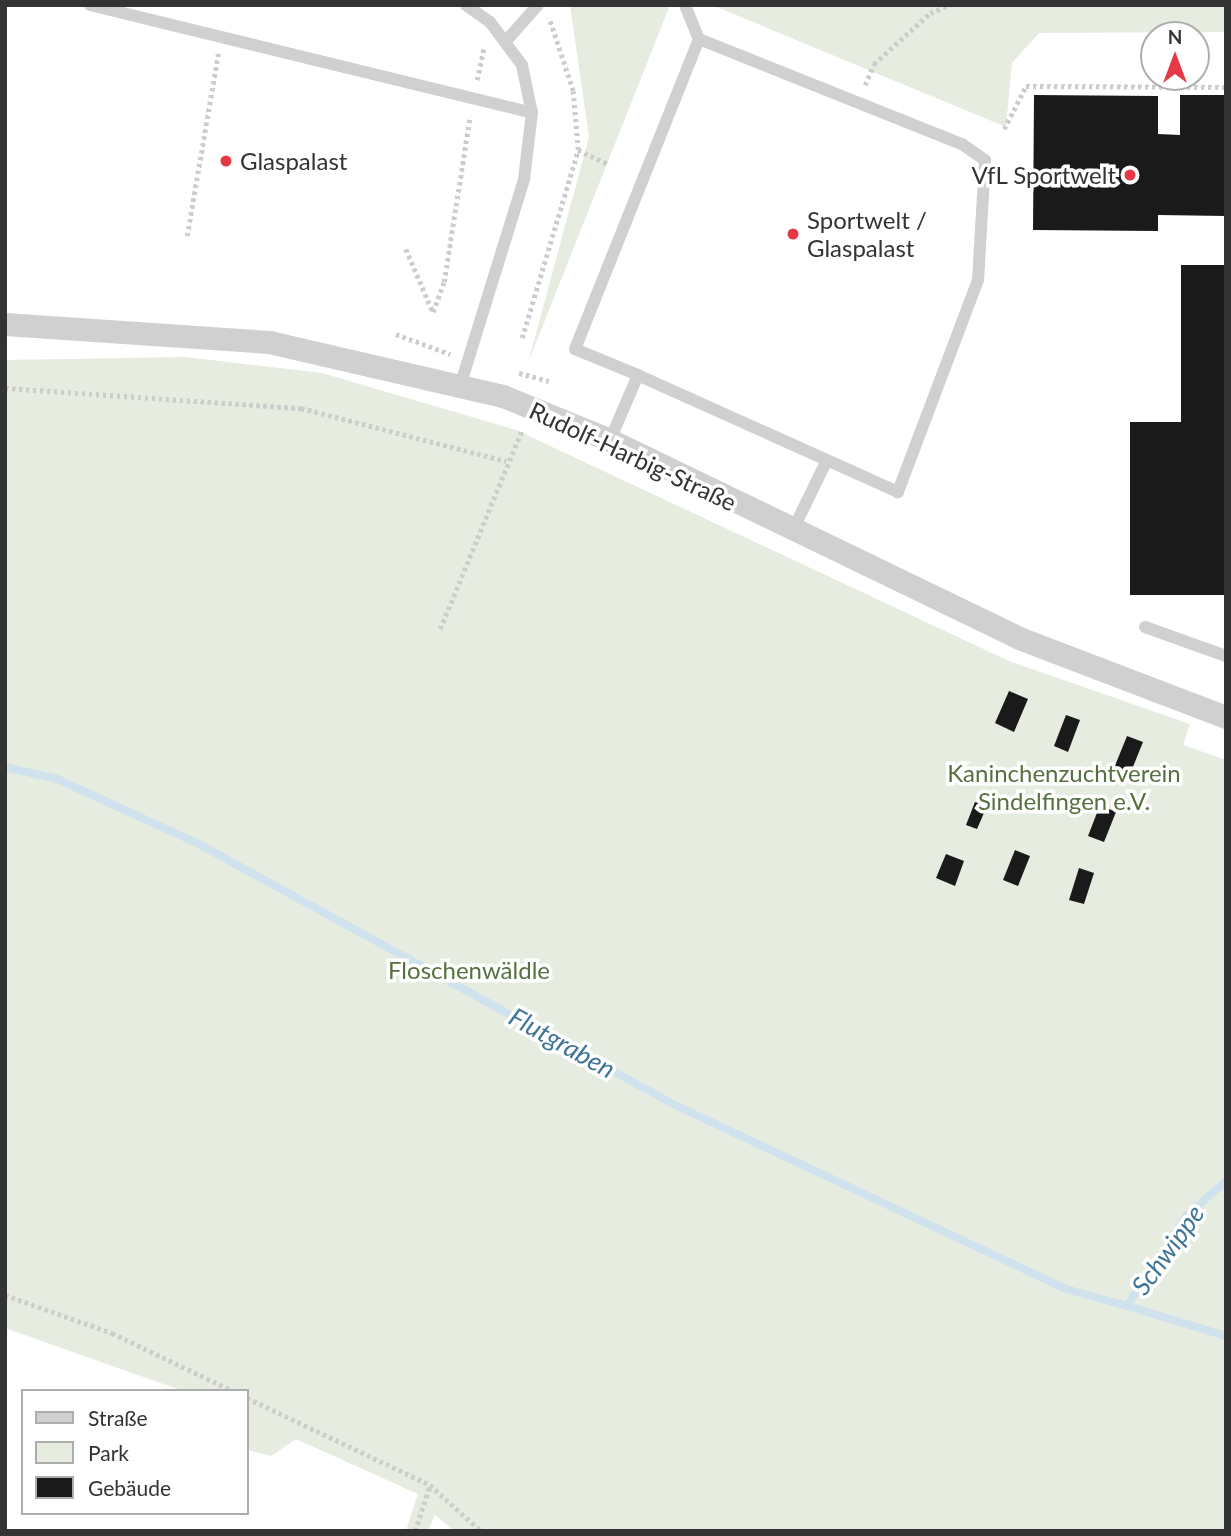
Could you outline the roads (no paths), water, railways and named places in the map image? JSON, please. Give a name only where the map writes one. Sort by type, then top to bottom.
[{"type":"street","name":"Rudolf-Harbig-Straße","points":[[5,324],[269,342],[461,383],[531,406],[610,440],[792,532],[1019,638],[1226,717]]},
{"type":"lane","points":[[90,5],[532,113]]},
{"type":"lane","points":[[461,383],[524,179],[532,113],[522,65],[490,22],[466,5]]},
{"type":"lane","points":[[506,41],[540,5]]},
{"type":"lane","points":[[685,5],[699,39],[575,349],[898,492],[978,280],[985,160],[962,144],[857,106],[699,39]]},
{"type":"lane","points":[[610,440],[638,376]]},
{"type":"lane","points":[[792,532],[826,462]]},
{"type":"lane","points":[[1145,627],[1226,656]]},
{"type":"waterway","name":"Flutgraben","points":[[5,767],[57,779],[197,843],[673,1104],[1066,1289],[1127,1306]]},
{"type":"waterway","name":"Schwippe","points":[[1226,1181],[1187,1215],[1127,1306],[1226,1336]]},
{"type":"place","name":"Glaspalast","points":[[226,161]]},
{"type":"place","name":"VfL Sportwelt","points":[[1130,175]]},
{"type":"place","name":"Sportwelt / Glaspalast","points":[[793,234]]},
{"type":"park label","name":"Kaninchenzuchtverein Sindelfingen e.V.","points":[[1064,787]]},
{"type":"park label","name":"Floschenwäldle","points":[[469,970]]}]
